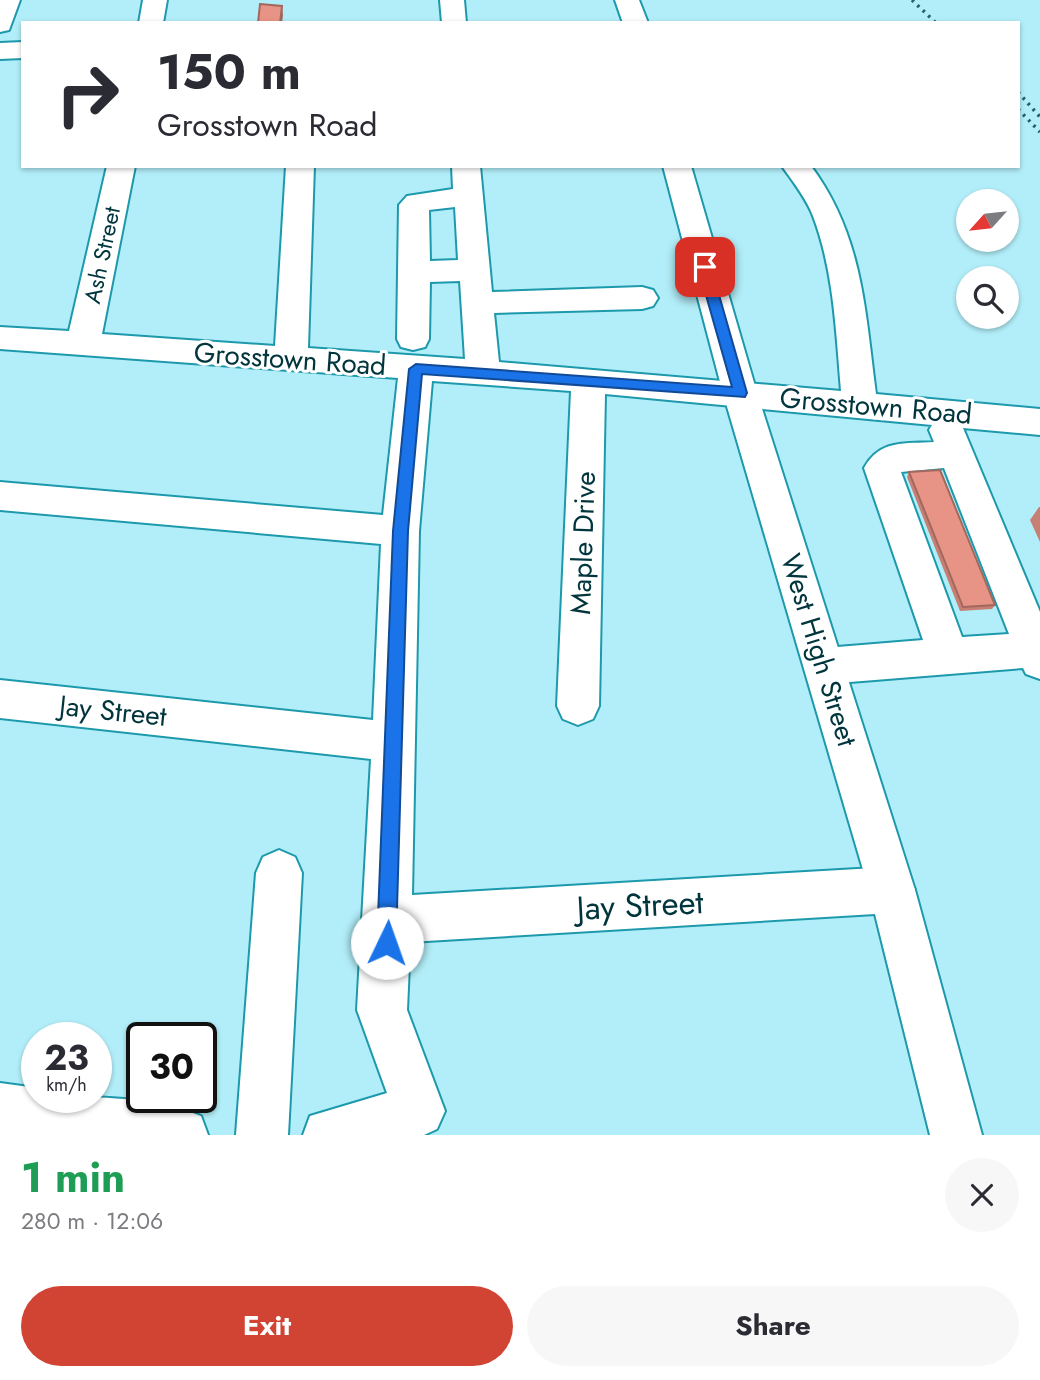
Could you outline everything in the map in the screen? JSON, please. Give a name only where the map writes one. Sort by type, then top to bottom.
[{"type":"street","points":[[0,25],[8,0]]},
{"type":"street","points":[[151,21],[155,0]]},
{"type":"street","points":[[452,0],[454,21]]},
{"type":"street","points":[[626,0],[635,21]]},
{"type":"street","points":[[0,51],[21,50]]},
{"type":"street","name":"Ash Street","points":[[83,344],[121,168]]},
{"type":"street","points":[[291,359],[300,168]]},
{"type":"street","points":[[466,168],[483,373]]},
{"type":"street","name":"West High Street","points":[[678,168],[740,393],[892,890],[956,1135]]},
{"type":"street","points":[[797,168],[816,193],[828,217],[837,246],[860,405]]},
{"type":"street","points":[[329,1135],[419,1111],[382,1010],[388,920],[400,531],[414,354],[414,205],[417,202],[468,197]]},
{"type":"street","points":[[415,272],[474,270]]},
{"type":"street","points":[[477,303],[642,298]]},
{"type":"street","name":"Grosstown Road","points":[[0,338],[291,359],[414,354],[483,373],[740,393],[1040,422]]},
{"type":"street","name":"Maple Drive","points":[[578,706],[588,380]]},
{"type":"street","points":[[825,666],[949,656],[1038,653],[940,412]]},
{"type":"street","points":[[949,656],[882,468],[891,459],[956,454]]},
{"type":"street","points":[[0,496],[400,531]]},
{"type":"street","name":"Jay Street","points":[[0,699],[392,742]]},
{"type":"street","points":[[262,1135],[279,873]]},
{"type":"street","name":"Jay Street","points":[[388,920],[892,890]]},
{"type":"street","points":[[0,1109],[182,1135]]},
{"type":"building","points":[[260,4],[282,6],[280,21],[258,21]]},
{"type":"building","points":[[940,470],[995,605],[963,607],[909,472]]},
{"type":"railway","points":[[912,0],[934,21]]},
{"type":"railway","points":[[1020,94],[1040,117]]},
{"type":"railway","points":[[1020,111],[1040,132]]},
{"type":"route","points":[[387,943],[400,531],[416,369],[740,393],[705,267]]}]
